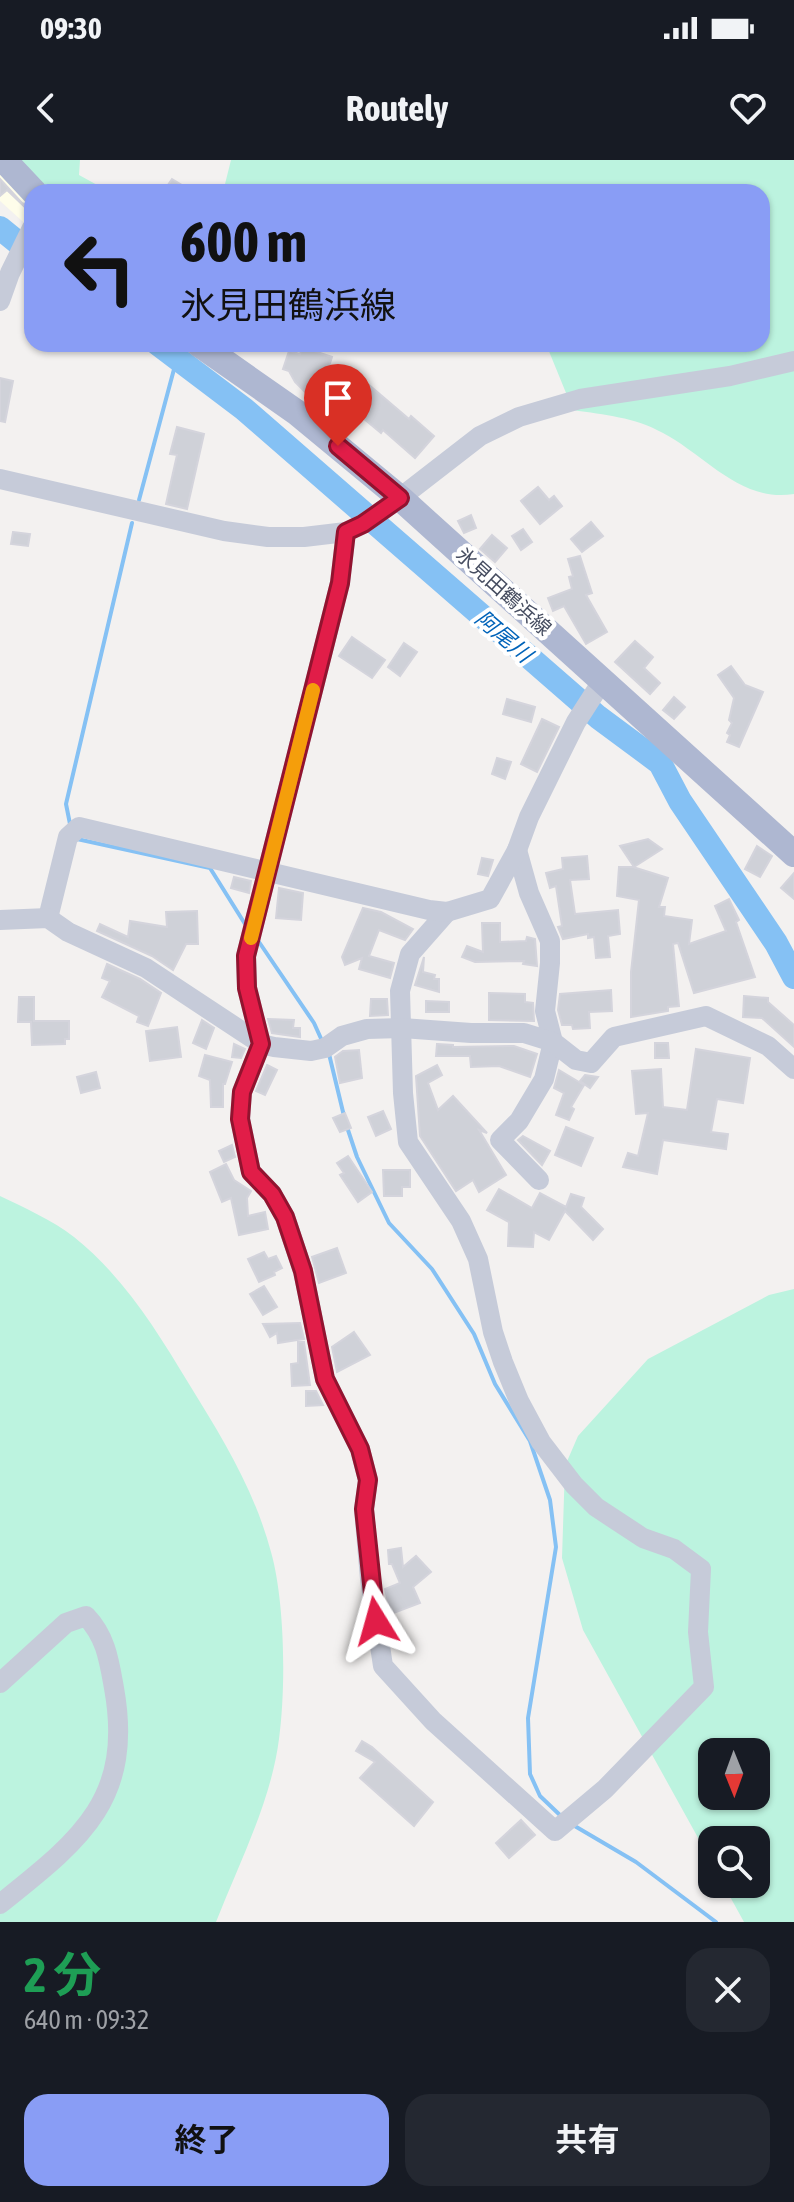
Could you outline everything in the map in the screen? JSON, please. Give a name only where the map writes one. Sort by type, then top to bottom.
[{"type":"main road","points":[[4,160],[26,184]]},
{"type":"main road","name":"氷見田鶴浜線","points":[[210,352],[296,412],[393,503],[599,686],[794,854]]},
{"type":"street","points":[[0,301],[24,244]]},
{"type":"street","points":[[0,479],[224,531],[268,537],[304,537],[354,528],[393,503],[480,436],[519,417],[580,399],[730,376],[794,361]]},
{"type":"street","points":[[354,528],[246,956],[247,988],[261,1044],[242,1092],[240,1119],[251,1172],[272,1194],[285,1217],[303,1271],[325,1379],[360,1449],[368,1480],[364,1509],[370,1579],[383,1666],[433,1721],[555,1831],[605,1789],[704,1687],[698,1632],[701,1569],[674,1549],[643,1538],[596,1507],[574,1485],[541,1442],[503,1362],[493,1332],[478,1259],[461,1221],[408,1142],[403,1093],[400,991],[410,954],[447,912]]},
{"type":"street","points":[[48,918],[68,837],[79,827],[447,912],[490,899],[517,850],[529,817],[576,722],[599,686]]},
{"type":"street","points":[[517,850],[529,893],[550,941],[545,1011],[553,1042],[544,1079],[519,1121],[500,1140],[539,1180]]},
{"type":"street","points":[[0,920],[48,918],[68,932],[146,968],[261,1044],[288,1050],[325,1048],[342,1036],[367,1029],[524,1033],[553,1042],[576,1060],[591,1063],[614,1037],[706,1016],[768,1046],[794,1069]]},
{"type":"street","points":[[0,1683],[66,1623],[86,1616],[99,1629],[108,1657],[117,1704],[118,1757],[106,1797],[85,1826],[51,1863],[0,1904]]},
{"type":"shaded area","points":[[0,167],[24,192],[24,223],[0,201]]},
{"type":"green space","points":[[13,160],[80,160],[79,175],[95,184],[36,184]]},
{"type":"green space","points":[[231,160],[794,160],[794,494],[775,495],[740,484],[679,442],[641,423],[573,410],[549,352],[770,352],[770,184],[225,184]]},
{"type":"green space","points":[[0,1196],[74,1237],[124,1287],[152,1325],[214,1425],[256,1507],[271,1552],[279,1595],[283,1645],[279,1739],[262,1809],[216,1922],[0,1922]]},
{"type":"green space","points":[[794,1289],[794,1922],[744,1922],[731,1898],[770,1898],[770,1826],[698,1826],[698,1838],[583,1630],[562,1558],[565,1466],[578,1436],[648,1359],[769,1295]]},
{"type":"building","points":[[0,179],[24,206],[7,190],[0,196]]},
{"type":"building","points":[[289,352],[317,352],[332,357],[317,404],[295,382],[289,371],[283,369]]},
{"type":"building","points":[[0,378],[13,381],[5,422],[0,421]]},
{"type":"building","points":[[343,380],[361,395],[369,385],[434,436],[415,458],[346,404],[332,419],[318,405]]},
{"type":"building","points":[[177,427],[204,434],[187,509],[166,504],[177,455],[170,454]]},
{"type":"building","points":[[538,487],[549,500],[554,496],[562,506],[540,524],[521,501]]},
{"type":"building","points":[[471,515],[476,528],[464,533],[458,521]]},
{"type":"building","points":[[591,522],[603,536],[582,552],[571,539]]},
{"type":"building","points":[[523,529],[532,542],[521,550],[512,536]]},
{"type":"building","points":[[13,532],[30,534],[28,546],[11,544]]},
{"type":"building","points":[[492,535],[507,548],[495,562],[480,549]]},
{"type":"building","points":[[580,556],[592,593],[586,595],[607,632],[586,644],[564,606],[553,611],[548,598],[572,589],[569,577],[573,576],[568,559]]},
{"type":"building","points":[[352,637],[385,660],[372,678],[339,656]]},
{"type":"building","points":[[635,641],[653,657],[644,668],[660,683],[650,694],[615,662]]},
{"type":"building","points":[[404,643],[417,652],[400,676],[388,667]]},
{"type":"building","points":[[731,666],[745,685],[763,692],[739,747],[727,742],[734,698],[718,675]]},
{"type":"building","points":[[674,697],[685,707],[674,719],[663,710]]},
{"type":"building","points":[[507,699],[535,707],[531,722],[503,714]]},
{"type":"building","points":[[542,719],[559,727],[537,772],[521,764]]},
{"type":"building","points":[[497,758],[511,762],[505,779],[492,774]]},
{"type":"building","points":[[648,839],[662,849],[634,867],[620,846]]},
{"type":"building","points":[[757,846],[772,856],[760,877],[745,869]]},
{"type":"building","points":[[587,856],[589,879],[570,880],[575,914],[618,910],[620,934],[608,936],[610,957],[596,958],[594,937],[588,938],[588,934],[563,939],[558,927],[562,926],[556,886],[550,888],[546,873],[563,869],[562,858]]},
{"type":"building","points":[[482,858],[493,860],[488,876],[478,874]]},
{"type":"building","points":[[619,867],[633,867],[668,878],[659,907],[665,907],[664,916],[692,920],[689,944],[726,931],[715,906],[729,899],[739,920],[736,922],[755,977],[694,993],[678,943],[673,944],[679,1006],[668,1007],[668,1011],[631,1017],[631,972],[639,900],[617,896]]},
{"type":"building","points":[[794,873],[794,899],[781,888]]},
{"type":"building","points":[[234,877],[251,881],[249,893],[231,888]]},
{"type":"building","points":[[279,888],[303,893],[301,920],[276,918]]},
{"type":"building","points":[[363,908],[381,912],[413,929],[405,940],[379,930],[369,956],[394,963],[390,978],[359,969],[362,958],[345,965],[342,957]]},
{"type":"building","points":[[197,911],[198,944],[186,944],[173,970],[152,956],[97,931],[100,924],[128,937],[130,921],[167,927],[166,912]]},
{"type":"building","points":[[482,923],[500,923],[500,942],[526,941],[527,937],[535,939],[537,966],[523,964],[524,961],[475,962],[462,957],[467,946],[483,952]]},
{"type":"building","points":[[424,957],[423,972],[439,979],[439,992],[415,985]]},
{"type":"building","points":[[107,964],[161,993],[148,1026],[137,1022],[139,1016],[102,997],[110,981],[102,978]]},
{"type":"building","points":[[611,990],[612,1011],[589,1012],[590,1028],[573,1029],[572,1025],[562,1025],[558,1010],[560,994]]},
{"type":"building","points":[[489,993],[525,994],[525,1002],[533,1003],[534,1021],[489,1020]]},
{"type":"building","points":[[744,996],[768,998],[768,1002],[794,1025],[794,1047],[762,1018],[743,1017]]},
{"type":"building","points":[[19,997],[34,997],[34,1021],[69,1021],[69,1039],[65,1039],[65,1044],[32,1045],[31,1022],[18,1022]]},
{"type":"building","points":[[371,999],[387,999],[388,1015],[370,1016]]},
{"type":"building","points":[[426,1001],[449,1002],[449,1012],[426,1012]]},
{"type":"building","points":[[268,1019],[294,1020],[293,1028],[300,1028],[300,1037],[272,1033]]},
{"type":"building","points":[[202,1020],[214,1028],[206,1049],[193,1043]]},
{"type":"building","points":[[177,1027],[181,1057],[150,1061],[146,1031]]},
{"type":"building","points":[[655,1043],[668,1043],[669,1058],[655,1058]]},
{"type":"building","points":[[234,1044],[245,1049],[241,1058],[232,1057]]},
{"type":"building","points":[[437,1044],[453,1047],[514,1046],[537,1054],[530,1077],[499,1066],[471,1067],[470,1056],[436,1056]]},
{"type":"building","points":[[696,1049],[750,1058],[743,1103],[717,1099],[711,1132],[728,1134],[726,1149],[663,1140],[657,1174],[623,1167],[628,1153],[638,1156],[648,1113],[636,1114],[632,1071],[661,1069],[663,1107],[687,1110]]},
{"type":"building","points":[[359,1050],[362,1078],[340,1083],[335,1057],[343,1051]]},
{"type":"building","points":[[205,1055],[232,1062],[223,1084],[223,1107],[211,1107],[210,1080],[199,1076]]},
{"type":"building","points":[[267,1065],[277,1070],[265,1095],[256,1091]]},
{"type":"building","points":[[437,1065],[442,1075],[428,1083],[438,1110],[453,1096],[487,1133],[479,1130],[506,1175],[479,1192],[473,1180],[456,1191],[420,1136],[416,1076]]},
{"type":"building","points":[[559,1070],[584,1085],[571,1107],[574,1109],[569,1120],[556,1115],[564,1093],[554,1088]]},
{"type":"building","points":[[96,1072],[100,1088],[81,1093],[77,1077]]},
{"type":"building","points":[[585,1075],[598,1077],[590,1088],[580,1081]]},
{"type":"building","points":[[383,1111],[391,1129],[376,1136],[368,1117]]},
{"type":"building","points":[[345,1113],[351,1128],[340,1132],[333,1118]]},
{"type":"building","points":[[566,1127],[593,1138],[581,1166],[555,1155]]},
{"type":"building","points":[[523,1136],[550,1151],[542,1165],[518,1140]]},
{"type":"building","points":[[232,1145],[235,1157],[224,1162],[219,1151]]},
{"type":"building","points":[[348,1156],[372,1192],[358,1202],[340,1175],[344,1173],[337,1163]]},
{"type":"building","points":[[226,1164],[234,1180],[251,1191],[247,1198],[248,1216],[265,1212],[268,1229],[239,1235],[231,1198],[222,1202],[210,1172]]},
{"type":"building","points":[[383,1170],[410,1170],[410,1187],[402,1187],[402,1196],[384,1196]]},
{"type":"building","points":[[499,1189],[532,1208],[540,1193],[566,1207],[571,1194],[584,1198],[581,1207],[603,1229],[593,1240],[565,1211],[549,1240],[534,1232],[533,1247],[508,1246],[509,1222],[487,1210]]},
{"type":"building","points":[[337,1248],[346,1273],[319,1283],[312,1257]]},
{"type":"building","points":[[264,1252],[268,1259],[276,1256],[282,1268],[259,1282],[248,1259]]},
{"type":"building","points":[[264,1286],[277,1307],[263,1315],[250,1294]]},
{"type":"building","points":[[300,1323],[304,1339],[278,1343],[277,1333],[270,1337],[263,1324]]},
{"type":"building","points":[[354,1332],[370,1355],[337,1372],[332,1347]]},
{"type":"building","points":[[298,1342],[304,1342],[310,1385],[292,1386],[291,1364],[298,1363]]},
{"type":"building","points":[[306,1391],[316,1391],[323,1405],[306,1406]]},
{"type":"building","points":[[401,1548],[403,1567],[416,1556],[431,1572],[413,1587],[420,1603],[391,1614],[385,1589],[400,1583],[392,1564],[389,1564],[388,1550]]},
{"type":"building","points":[[362,1741],[433,1802],[414,1826],[360,1778],[375,1762],[356,1751]]},
{"type":"building","points":[[521,1820],[535,1835],[509,1858],[496,1843]]},
{"type":"waterway","name":"阿尾川","points":[[0,228],[24,248]]},
{"type":"waterway","name":"阿尾川","points":[[169,352],[244,409],[598,717],[660,763],[680,801],[776,943],[794,977]]},
{"type":"waterway","points":[[139,500],[177,358]]},
{"type":"waterway","points":[[70,824],[66,804],[132,523]]},
{"type":"waterway","points":[[77,839],[210,868],[245,924]]},
{"type":"waterway","points":[[259,942],[314,1023],[323,1043]]},
{"type":"waterway","points":[[329,1054],[344,1116]]},
{"type":"waterway","points":[[346,1124],[357,1157],[389,1223],[432,1269],[474,1334],[495,1384],[530,1441],[550,1500],[556,1547],[528,1718],[530,1774],[540,1796],[562,1817]]},
{"type":"waterway","points":[[573,1825],[636,1862],[716,1922]]},
{"type":"slow traffic","points":[[251,938],[313,690]]},
{"type":"route","points":[[338,446],[400,498],[346,532],[340,583],[246,956],[247,988],[261,1044],[242,1092],[240,1119],[251,1172],[272,1194],[285,1217],[303,1271],[325,1379],[360,1449],[368,1480],[364,1509],[376,1621]]}]
